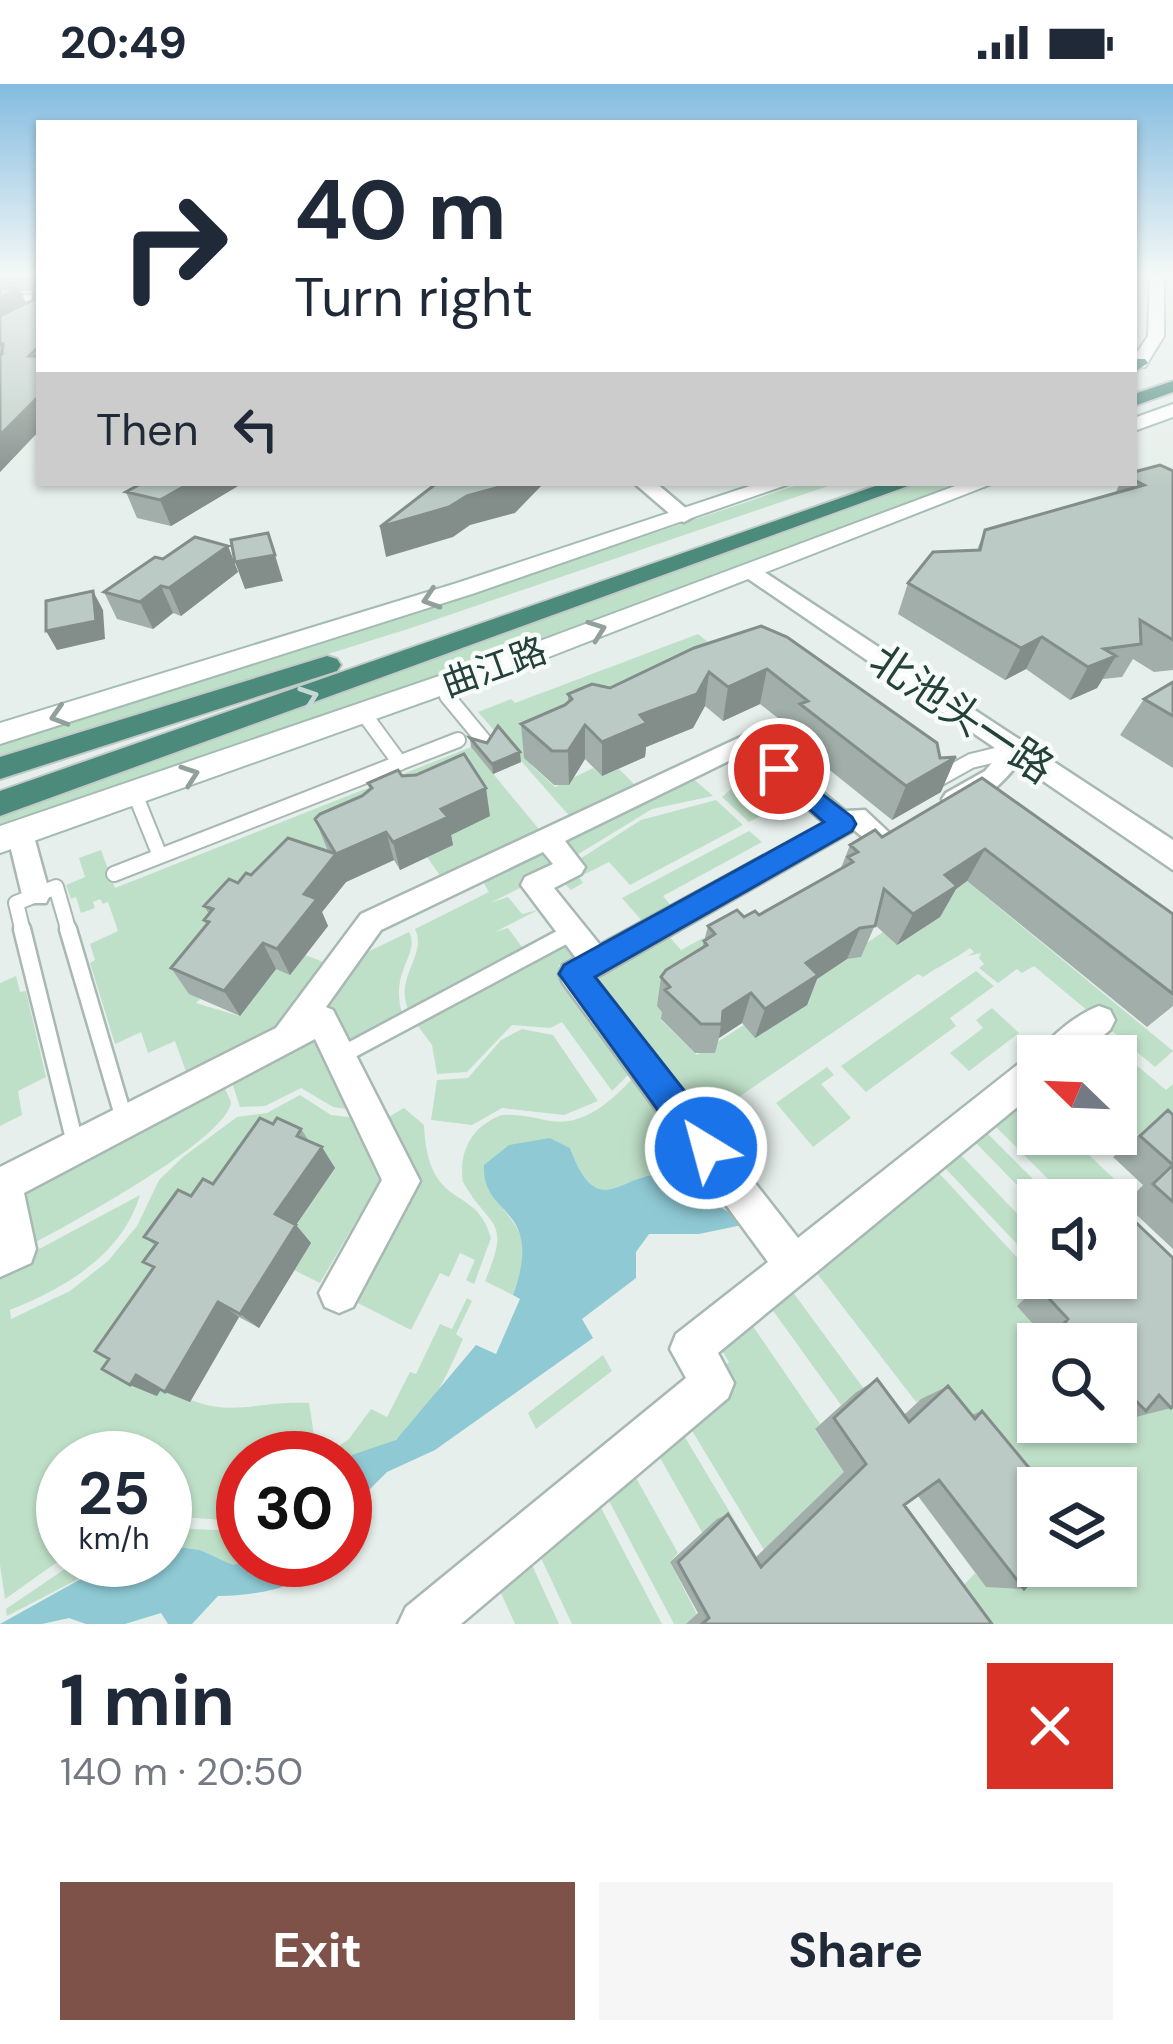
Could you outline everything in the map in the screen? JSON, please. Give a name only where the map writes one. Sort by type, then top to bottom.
[{"type":"highway","points":[[1137,384],[1171,363]]},
{"type":"highway","points":[[1137,402],[1173,386]]},
{"type":"highway","points":[[1137,403],[1173,397]]},
{"type":"highway","name":"曲江路","points":[[0,768],[472,618],[850,486]]},
{"type":"highway","name":"曲江路","points":[[0,804],[897,486]]},
{"type":"main road","points":[[1137,365],[1171,363]]},
{"type":"main road","points":[[1137,424],[1173,410]]},
{"type":"main road","name":"曲江路","points":[[0,734],[772,486]]},
{"type":"main road","name":"曲江路","points":[[10,837],[439,688],[975,486]]},
{"type":"street","points":[[648,486],[684,516]]},
{"type":"street","name":"北池头一路","points":[[752,571],[1173,857]]},
{"type":"street","points":[[284,1040],[371,922],[747,742],[843,824]]},
{"type":"street","points":[[935,796],[994,777],[1016,750]]},
{"type":"street","points":[[795,1266],[574,974],[856,817],[888,839]]},
{"type":"street","points":[[10,837],[37,895]]},
{"type":"street","points":[[547,838],[572,867],[535,884],[596,962]]},
{"type":"street","points":[[0,1258],[17,1249],[2,1172],[76,1147],[322,1020],[402,1180],[339,1293]]},
{"type":"street","points":[[1081,1035],[1099,1020]]},
{"type":"street","points":[[423,1624],[713,1383],[691,1349],[1017,1087]]},
{"type":"lane","points":[[439,688],[485,742]]},
{"type":"lane","points":[[364,714],[400,763]]},
{"type":"lane","points":[[114,874],[458,740]]},
{"type":"lane","points":[[135,794],[160,856]]},
{"type":"lane","points":[[76,1147],[16,903],[56,887],[125,1122]]},
{"type":"lane","points":[[340,1056],[572,932]]},
{"type":"green space","points":[[794,486],[828,486],[411,628],[0,757],[0,745],[438,606]]},
{"type":"green space","points":[[914,486],[958,486],[498,658],[0,830],[0,814]]},
{"type":"green space","points":[[698,634],[719,651],[531,765],[555,787],[593,768],[602,776],[619,769],[637,787],[572,819],[478,712],[511,699],[515,703]]},
{"type":"green space","points":[[471,747],[542,833],[443,880],[427,857],[452,845],[333,861],[196,1003],[239,1016],[274,968],[305,955],[331,965],[280,1034],[189,1080],[175,1041],[148,1053],[141,1032],[115,1044],[90,963],[95,960],[90,944],[118,931],[108,902],[103,904],[100,899],[93,902],[95,908],[81,913],[76,897],[71,899],[66,885],[85,877],[79,858],[101,850],[115,888]]},
{"type":"green space","points":[[763,761],[802,794],[749,822],[722,797]]},
{"type":"green space","points":[[690,776],[713,796],[652,809],[572,858],[557,840]]},
{"type":"green space","points":[[716,800],[743,825],[630,885],[609,862],[579,877],[583,883],[571,890],[564,883],[556,887],[575,862],[641,820]]},
{"type":"green space","points":[[749,831],[762,842],[663,896],[672,907],[643,922],[622,898]]},
{"type":"green space","points":[[543,847],[556,863],[530,875],[538,879],[490,903],[508,897],[522,914],[538,910],[495,932],[508,928],[522,947],[552,931],[555,934],[409,1012],[405,988],[417,948],[415,929],[489,892],[480,877]]},
{"type":"green space","points":[[950,867],[1173,1051],[1155,1067],[1137,1052],[1137,1035],[1117,1035],[1034,966],[1022,973],[1017,969],[998,983],[979,968],[984,964],[981,953],[968,956],[974,952],[970,948],[923,977],[918,974],[701,1123],[589,976],[666,933],[681,950],[703,938],[715,950],[661,1020],[697,1055],[852,956],[861,956],[858,949],[883,932],[898,945]]},
{"type":"green space","points":[[409,932],[411,948],[399,987],[403,1016],[345,1046],[308,1019],[351,960]]},
{"type":"green space","points":[[562,943],[573,957],[558,966],[777,1258],[737,1215],[706,1199],[688,1182],[658,1174],[604,1190],[582,1173],[570,1148],[550,1138],[488,1189],[521,1236],[523,1259],[513,1295],[485,1281],[497,1234],[463,1182],[462,1171],[465,1150],[476,1132],[502,1115],[575,1120],[606,1103],[633,1078],[629,1074],[612,1091],[562,1022],[550,1028],[512,1025],[467,1072],[437,1074],[432,1045],[415,1022]]},
{"type":"green space","points":[[976,971],[994,986],[950,1018],[956,1026],[866,1092],[841,1066]]},
{"type":"green space","points":[[16,976],[20,992],[26,991],[46,1077],[18,1091],[22,1115],[0,1126],[0,983]]},
{"type":"green space","points":[[992,1008],[1019,1033],[969,1071],[950,1053],[983,1028],[976,1020]]},
{"type":"green space","points":[[522,1029],[553,1035],[598,1101],[564,1115],[502,1108],[472,1125],[431,1120],[437,1080],[468,1078],[501,1040]]},
{"type":"green space","points":[[317,1035],[353,1110],[333,1107],[301,1088],[265,1106],[240,1107],[231,1079]]},
{"type":"green space","points":[[1137,1066],[1166,1090],[1173,1084],[1173,1162],[1137,1134]]},
{"type":"green space","points":[[827,1067],[834,1075],[821,1084],[851,1118],[813,1147],[776,1103]]},
{"type":"green space","points":[[223,1084],[231,1102],[203,1138],[143,1180],[29,1246],[17,1185]]},
{"type":"green space","points":[[300,1095],[331,1115],[357,1118],[384,1173],[320,1283],[294,1270],[311,1243],[291,1233],[335,1168],[163,1386],[220,1407],[309,1403],[313,1431],[216,1431],[216,1519],[192,1518],[192,1431],[36,1431],[36,1577],[5,1599],[0,1565],[0,1270],[140,1195],[132,1216],[105,1252],[71,1280],[10,1310],[11,1319],[70,1291],[108,1261],[137,1226],[159,1180],[183,1157],[237,1117],[267,1113]]},
{"type":"green space","points":[[1017,1107],[1017,1148],[994,1125]]},
{"type":"green space","points":[[404,1108],[424,1125],[434,1172],[443,1185],[475,1209],[491,1238],[474,1284],[466,1280],[475,1260],[460,1253],[449,1277],[440,1273],[411,1330],[350,1299],[414,1184],[382,1121]]},
{"type":"green space","points":[[986,1132],[1033,1179],[1017,1179],[1017,1185],[975,1142]]},
{"type":"green space","points":[[960,1154],[1017,1213],[1017,1244],[944,1167]]},
{"type":"green space","points":[[1024,1155],[1089,1155],[1114,1179],[1048,1179]]},
{"type":"green space","points":[[938,1172],[1017,1257],[1017,1299],[1047,1299],[1043,1323],[1017,1323],[1017,1443],[1137,1443],[1137,1393],[1173,1354],[1173,1624],[954,1624],[946,1605],[975,1573],[987,1587],[921,1400],[916,1402],[816,1272]]},
{"type":"green space","points":[[792,1291],[898,1435],[855,1393],[841,1405],[771,1308]]},
{"type":"green space","points":[[467,1298],[472,1301],[456,1334],[463,1339],[435,1395],[406,1432],[372,1450],[372,1431],[355,1431],[371,1409],[387,1417],[410,1372],[416,1374],[440,1324],[452,1329]]},
{"type":"green space","points":[[752,1325],[820,1424],[815,1430],[851,1481],[810,1562],[787,1527],[764,1550],[691,1429],[712,1378],[729,1362],[721,1349]]},
{"type":"green space","points":[[603,1355],[612,1371],[536,1429],[528,1413]]},
{"type":"green space","points":[[683,1434],[762,1566],[702,1532],[659,1456]]},
{"type":"green space","points":[[635,1476],[678,1553],[670,1562],[702,1624],[674,1624],[608,1499]]},
{"type":"green space","points":[[600,1506],[662,1624],[572,1624],[540,1556]]},
{"type":"green space","points":[[192,1529],[216,1530],[216,1557],[192,1549]]},
{"type":"green space","points":[[532,1565],[559,1624],[515,1624],[500,1591]]},
{"type":"green space","points":[[38,1587],[63,1587],[7,1616],[6,1609]]},
{"type":"water","points":[[550,1138],[570,1148],[581,1172],[604,1190],[642,1177],[676,1176],[742,1225],[699,1234],[649,1234],[636,1252],[636,1278],[582,1319],[593,1338],[435,1450],[387,1472],[372,1487],[372,1448],[396,1440],[476,1345],[496,1354],[520,1299],[513,1295],[521,1266],[518,1228],[492,1195],[484,1165],[509,1145]]},
{"type":"water","points":[[192,1549],[216,1557],[216,1587],[280,1587],[218,1596],[192,1624],[168,1624],[161,1613],[125,1624],[86,1624],[69,1618],[42,1624],[0,1624],[66,1587],[192,1587]]},
{"type":"building","points":[[3,345],[36,345],[29,356],[36,356],[36,399],[0,435],[0,354]]},
{"type":"building","points":[[1160,465],[1173,471],[1173,640],[1140,620],[1141,644],[1104,649],[1116,656],[1088,667],[1042,637],[1021,648],[908,583],[933,552],[980,550],[985,530],[1144,485],[1137,482],[1137,471]]},
{"type":"building","points":[[137,486],[185,486],[160,500],[126,492]]},
{"type":"building","points":[[433,486],[503,486],[467,496],[449,507],[380,527]]},
{"type":"building","points":[[268,533],[275,555],[235,562],[231,540]]},
{"type":"building","points":[[195,537],[228,546],[169,588],[161,586],[140,602],[104,592],[155,557],[163,559]]},
{"type":"building","points":[[93,591],[96,621],[46,631],[46,601]]},
{"type":"building","points":[[761,626],[787,637],[937,743],[940,758],[956,757],[906,786],[800,704],[808,701],[767,669],[728,687],[709,672],[697,694],[640,715],[647,723],[602,742],[585,725],[568,751],[552,751],[521,724],[565,705],[572,699],[568,694],[592,684],[610,688],[694,648]]},
{"type":"building","points":[[1173,682],[1173,716],[1144,699]]},
{"type":"building","points":[[498,726],[520,752],[492,764],[470,738],[487,743]]},
{"type":"building","points":[[464,754],[486,788],[441,809],[448,817],[393,842],[386,832],[336,854],[315,819],[362,796],[372,788],[368,783],[398,770],[402,776],[416,775]]},
{"type":"building","points":[[982,778],[1173,914],[1173,994],[985,849],[945,875],[957,886],[913,914],[884,889],[875,926],[860,928],[806,963],[818,975],[765,1009],[751,993],[723,1011],[722,1024],[701,1024],[665,990],[670,987],[661,977],[707,945],[704,941],[715,934],[708,926],[737,910],[744,917],[755,911],[759,915],[853,862],[848,857],[858,852],[850,845],[875,830],[882,837]]},
{"type":"building","points":[[288,838],[336,854],[304,894],[317,899],[277,949],[263,943],[224,991],[171,968],[209,922],[204,920],[213,909],[204,906],[229,879],[238,883],[246,873],[251,875]]},
{"type":"building","points":[[1168,1110],[1173,1115],[1173,1165],[1140,1136]]},
{"type":"building","points":[[260,1118],[273,1124],[277,1118],[301,1129],[297,1136],[322,1147],[275,1214],[296,1225],[240,1314],[218,1302],[165,1392],[136,1375],[130,1385],[102,1369],[109,1359],[95,1351],[154,1267],[143,1262],[157,1243],[144,1237],[178,1190],[191,1196],[203,1179],[213,1184]]},
{"type":"building","points":[[1173,1165],[1173,1202],[1153,1184]]},
{"type":"building","points":[[1137,1224],[1173,1258],[1173,1406],[1159,1395],[1146,1411],[1137,1402],[1137,1323],[1065,1323],[1068,1319],[1049,1299],[1137,1299]]},
{"type":"building","points":[[877,1379],[909,1422],[948,1386],[975,1419],[982,1411],[1028,1467],[1017,1467],[1017,1580],[939,1480],[904,1505],[992,1624],[702,1624],[709,1618],[678,1562],[728,1514],[761,1567],[866,1464],[834,1418]]},
{"type":"route","points":[[706,1148],[574,974],[843,824],[779,769]]}]
